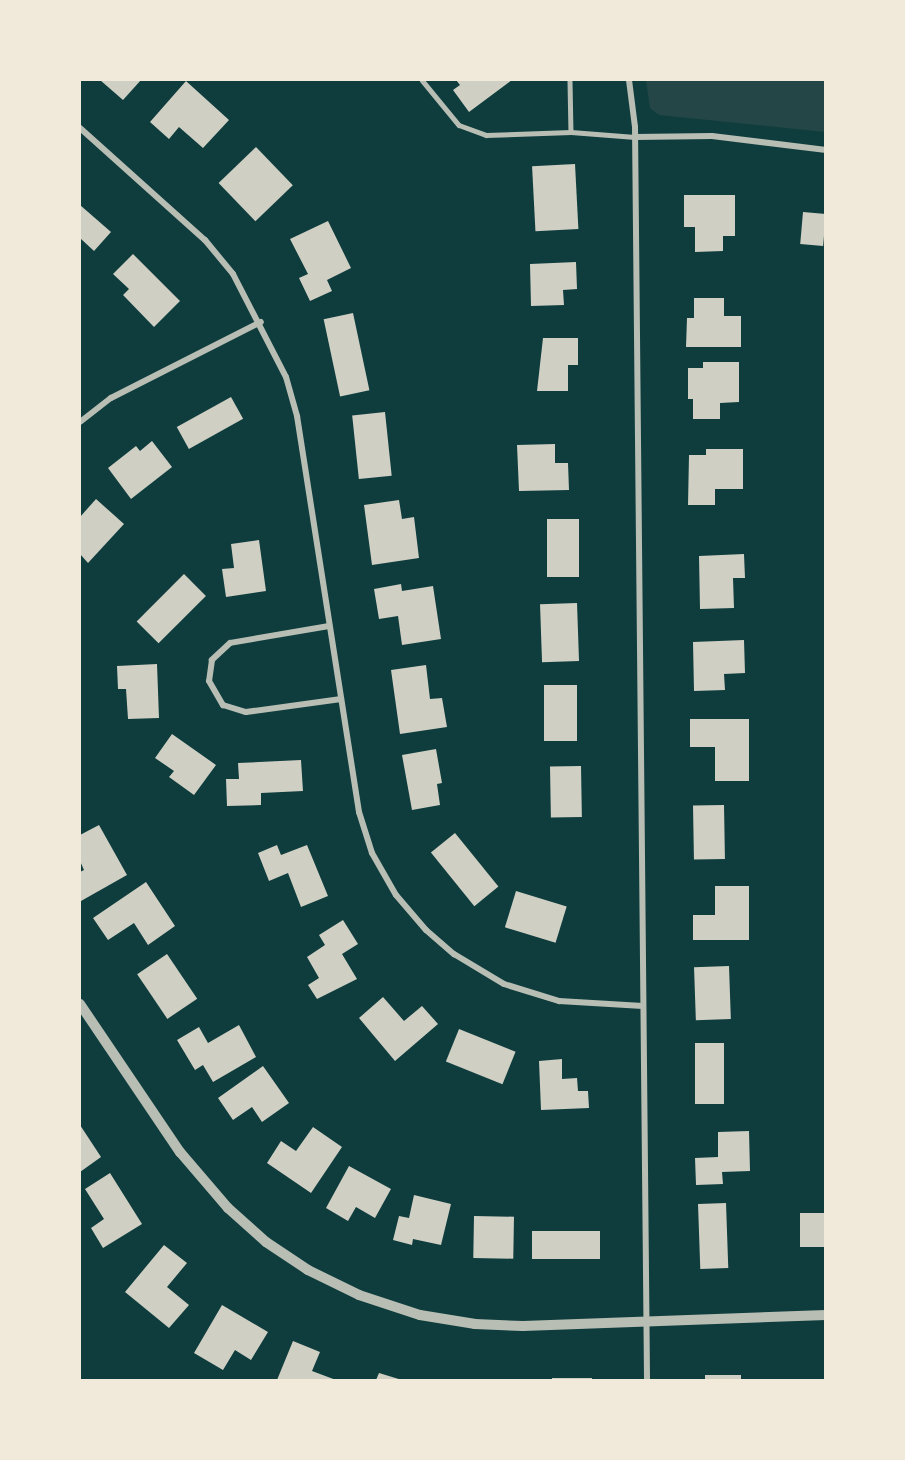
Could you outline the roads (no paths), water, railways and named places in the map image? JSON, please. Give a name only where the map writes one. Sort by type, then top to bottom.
[{"type":"street","points":[[629,80],[635,137],[647,1380]]},
{"type":"street","points":[[80,128],[205,240],[233,274],[261,322],[286,377],[297,416],[359,812],[372,853],[396,895],[426,930],[485,974],[540,996],[600,1006],[643,1006]]},
{"type":"street","points":[[635,137],[712,136],[825,150]]},
{"type":"street","points":[[80,422],[111,398],[261,322]]},
{"type":"street","points":[[329,626],[230,643],[212,660],[209,681],[224,705],[246,712],[340,699]]},
{"type":"street","points":[[80,1004],[205,1183],[266,1242],[308,1270],[389,1306],[451,1321],[523,1326],[825,1315]]},
{"type":"lane","points":[[422,80],[459,125],[486,135],[571,132],[635,137]]},
{"type":"lane","points":[[570,81],[571,132]]}]
